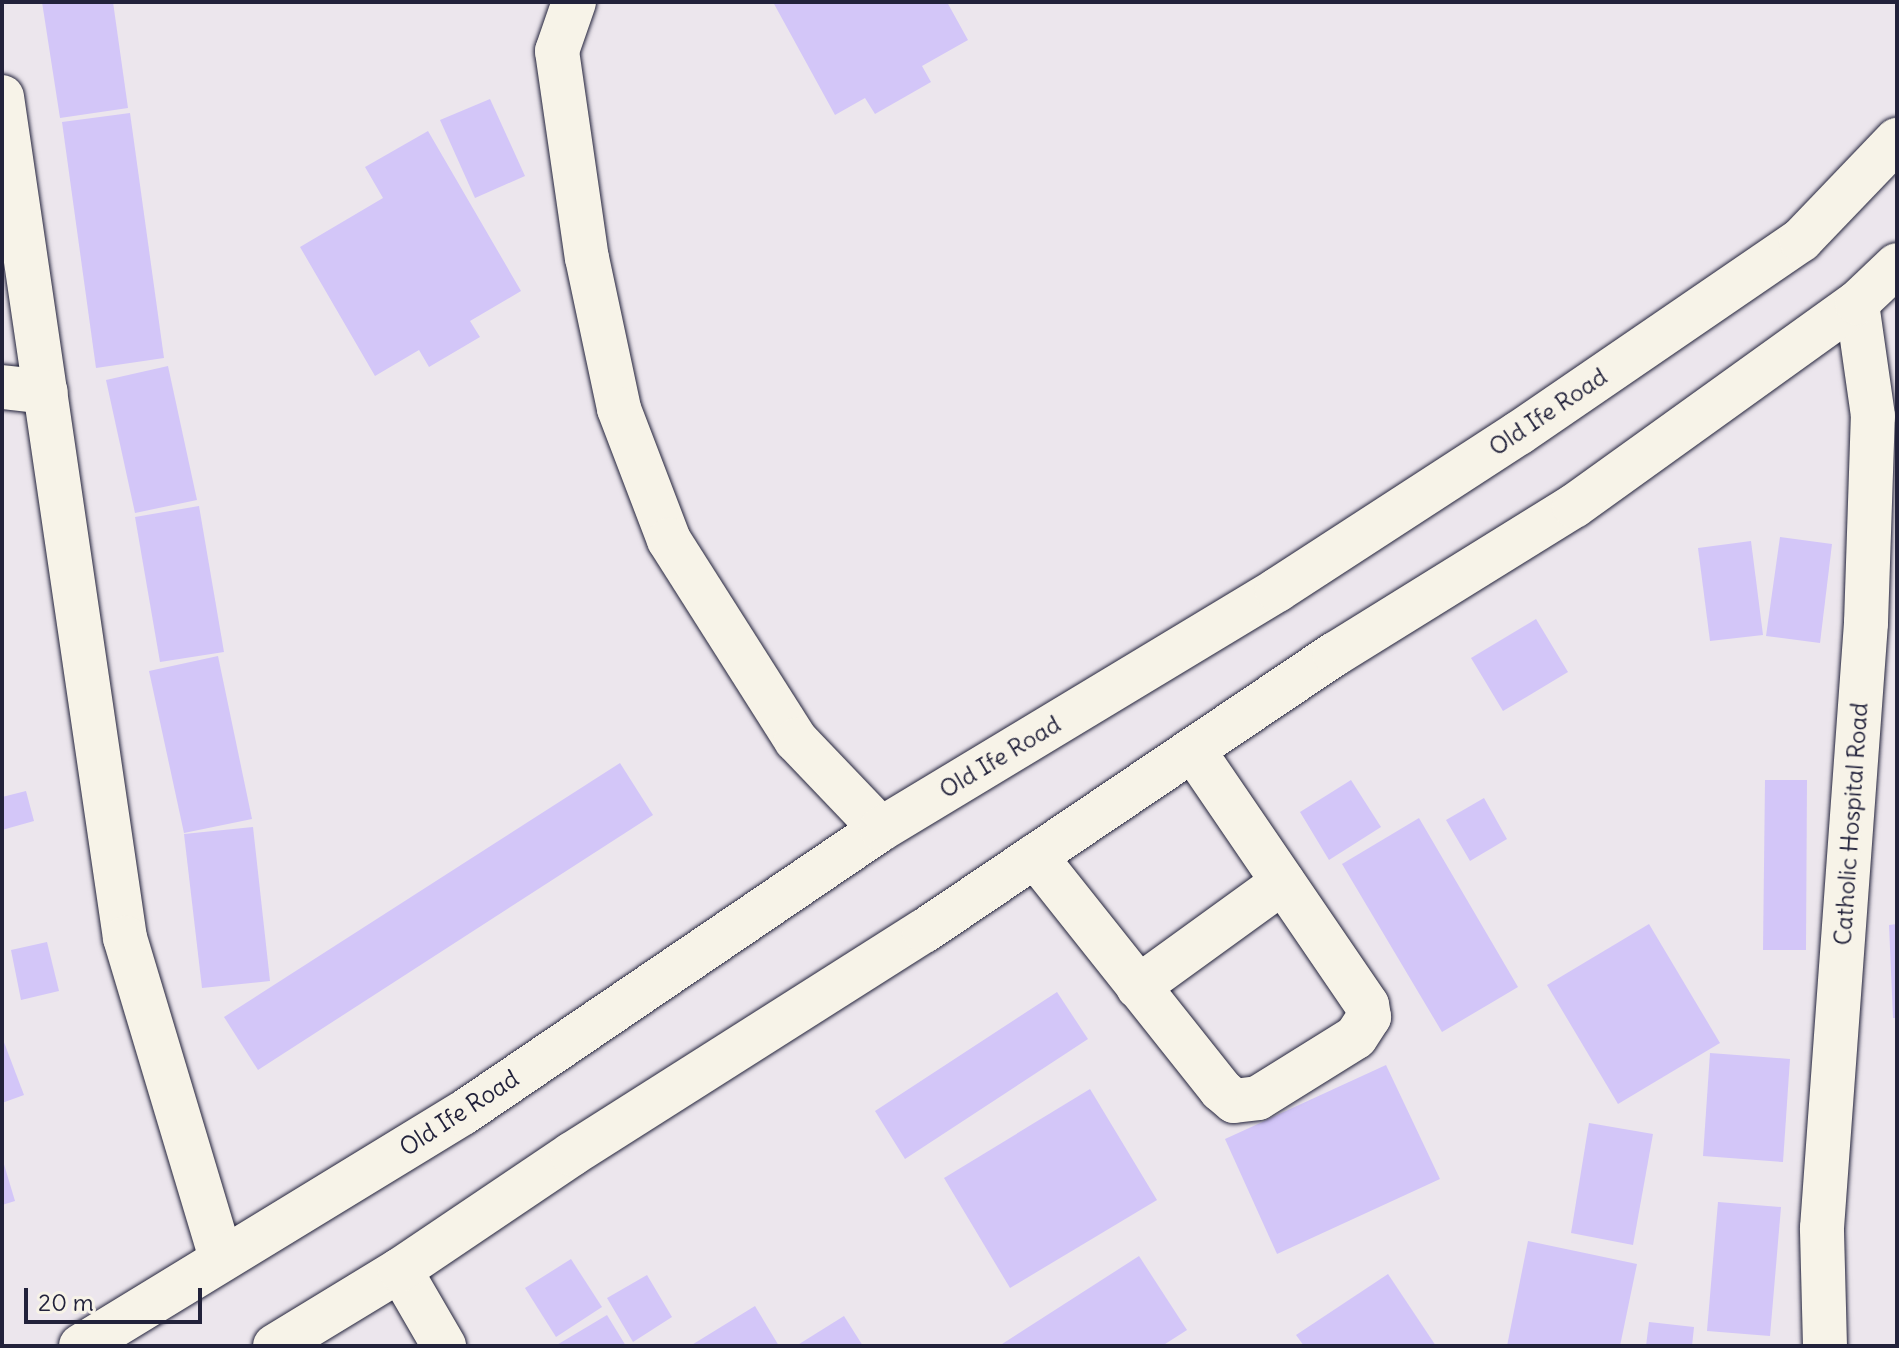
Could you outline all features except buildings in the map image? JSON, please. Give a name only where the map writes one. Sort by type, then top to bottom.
[{"type":"main road","points":[[574,2],[557,51],[587,258],[619,409],[669,540],[796,740],[881,829]]},
{"type":"main road","points":[[2,97],[125,938],[221,1259]]},
{"type":"main road","name":"Old Ife Road","points":[[81,1346],[463,1113],[881,829],[1277,590],[1519,433],[1801,240],[1897,140]]},
{"type":"main road","points":[[275,1346],[400,1270],[572,1154],[1035,856],[1335,654],[1574,506],[1857,303],[1897,265]]},
{"type":"main road","name":"Catholic Hospital Road","points":[[1825,1346],[1822,1228],[1866,623],[1873,416],[1857,303]]},
{"type":"main road","points":[[2,387],[46,392]]},
{"type":"main road","points":[[1035,856],[1221,1090],[1234,1101],[1258,1098],[1356,1037],[1366,1025],[1367,1005],[1193,750]]},
{"type":"main road","points":[[1138,987],[1283,882]]},
{"type":"main road","points":[[400,1270],[444,1346]]}]
